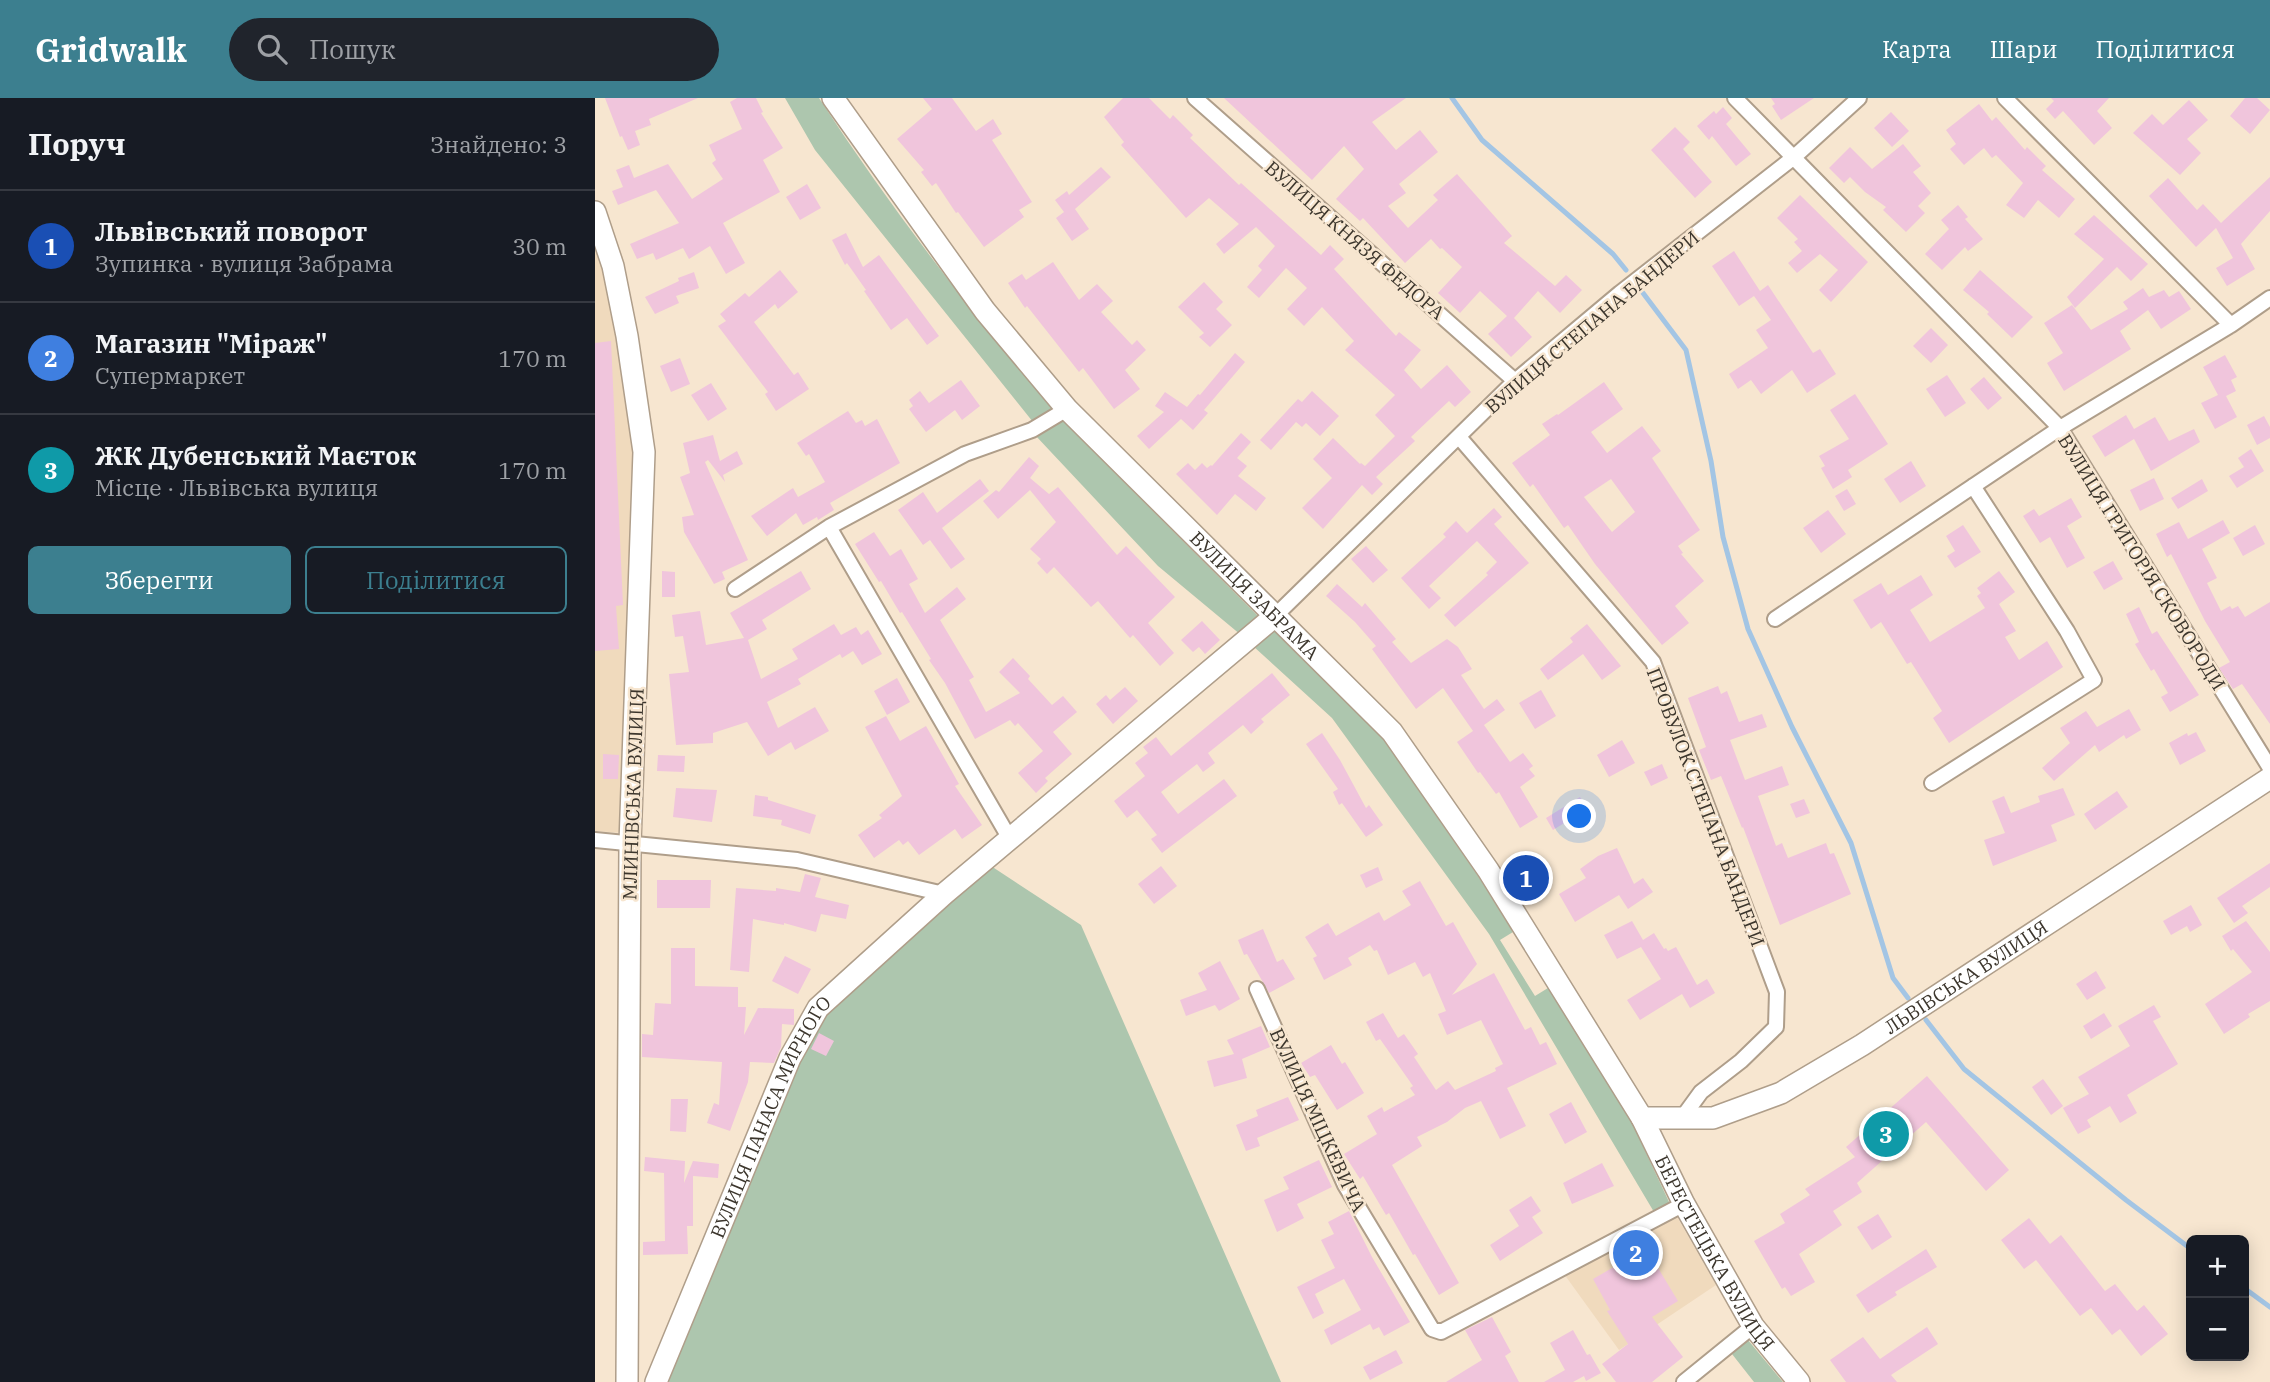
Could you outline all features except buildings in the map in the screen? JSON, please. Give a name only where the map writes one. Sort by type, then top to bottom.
[{"type":"main road","name":"ВУЛИЦЯ ЗАБРАМА","points":[[833,98],[985,311],[1067,409],[1392,732],[1488,870],[1643,1118]]},
{"type":"main road","name":"МЛИНІВСЬКА ВУЛИЦЯ","points":[[595,212],[613,266],[627,336],[644,452],[630,843],[627,1382]]},
{"type":"main road","name":"ВУЛИЦЯ ПАНАСА МИРНОГО","points":[[656,1382],[790,1058],[818,1008],[944,894],[1275,616]]},
{"type":"main road","name":"ЛЬВІВСЬКА ВУЛИЦЯ","points":[[1643,1118],[1713,1118],[1781,1093],[1862,1045],[2270,778]]},
{"type":"main road","name":"БЕРЕСТЕЦЬКА ВУЛИЦЯ","points":[[1643,1118],[1683,1204],[1753,1326],[1799,1382]]},
{"type":"street","name":"ВУЛИЦЯ КНЯЗЯ ФЕДОРА","points":[[1195,98],[1515,381]]},
{"type":"street","name":"ВУЛИЦЯ ГРИГОРІЯ СКОВОРОДИ","points":[[1735,98],[2060,428],[2270,768]]},
{"type":"street","name":"ВУЛИЦЯ СТЕПАНА БАНДЕРИ","points":[[1275,616],[1515,381],[1620,293],[1793,158],[1859,98]]},
{"type":"street","points":[[2005,98],[2231,325]]},
{"type":"street","points":[[1775,619],[2060,428],[2231,325],[2270,298]]},
{"type":"street","points":[[735,589],[829,527],[965,454],[1033,430],[1067,409]]},
{"type":"street","name":"ПРОВУЛОК СТЕПАНА БАНДЕРИ","points":[[1459,437],[1653,662],[1777,992],[1776,1027],[1741,1061],[1701,1092],[1682,1118]]},
{"type":"street","points":[[1933,783],[2094,680],[2067,631],[1973,486]]},
{"type":"street","points":[[829,527],[1010,839]]},
{"type":"street","points":[[595,840],[797,860],[944,894]]},
{"type":"street","name":"ВУЛИЦЯ МІЦКЕВИЧА","points":[[1257,989],[1345,1185],[1432,1329],[1441,1332],[1683,1204]]},
{"type":"street","points":[[1684,1382],[1753,1326]]},
{"type":"shaded area","points":[[595,237],[605,268],[636,452],[623,833],[595,831]]},
{"type":"shaded area","points":[[1676,1215],[1716,1285],[1619,1350],[1564,1274]]},
{"type":"green space","points":[[785,98],[819,98],[932,258],[1053,410],[1033,422],[815,150]]},
{"type":"green space","points":[[1061,419],[1260,618],[1241,635],[1158,566],[1035,435]]},
{"type":"green space","points":[[1272,629],[1383,739],[1478,876],[1513,932],[1500,940],[1535,996],[1548,988],[1632,1123],[1670,1204],[1654,1212],[1489,934],[1332,718],[1253,646]]},
{"type":"green space","points":[[991,866],[1081,925],[1281,1382],[667,1382],[798,1061],[825,1014]]},
{"type":"green space","points":[[1748,1340],[1783,1382],[1754,1382],[1732,1354]]},
{"type":"waterway","points":[[1452,98],[1482,140],[1613,254],[1626,270]]},
{"type":"waterway","points":[[1643,293],[1686,350],[1711,461],[1723,537],[1748,629],[1792,727],[1851,843],[1893,978],[1908,998]]},
{"type":"waterway","points":[[1926,1020],[1964,1069],[2186,1245]]},
{"type":"waterway","points":[[2249,1292],[2270,1307]]},
{"type":"place","name":"Львівський поворот","points":[[1526,878]]},
{"type":"place","name":"ЖК Дубенський Маєток","points":[[1886,1134]]},
{"type":"place","name":"Магазин \"Міраж\"","points":[[1636,1253]]}]
